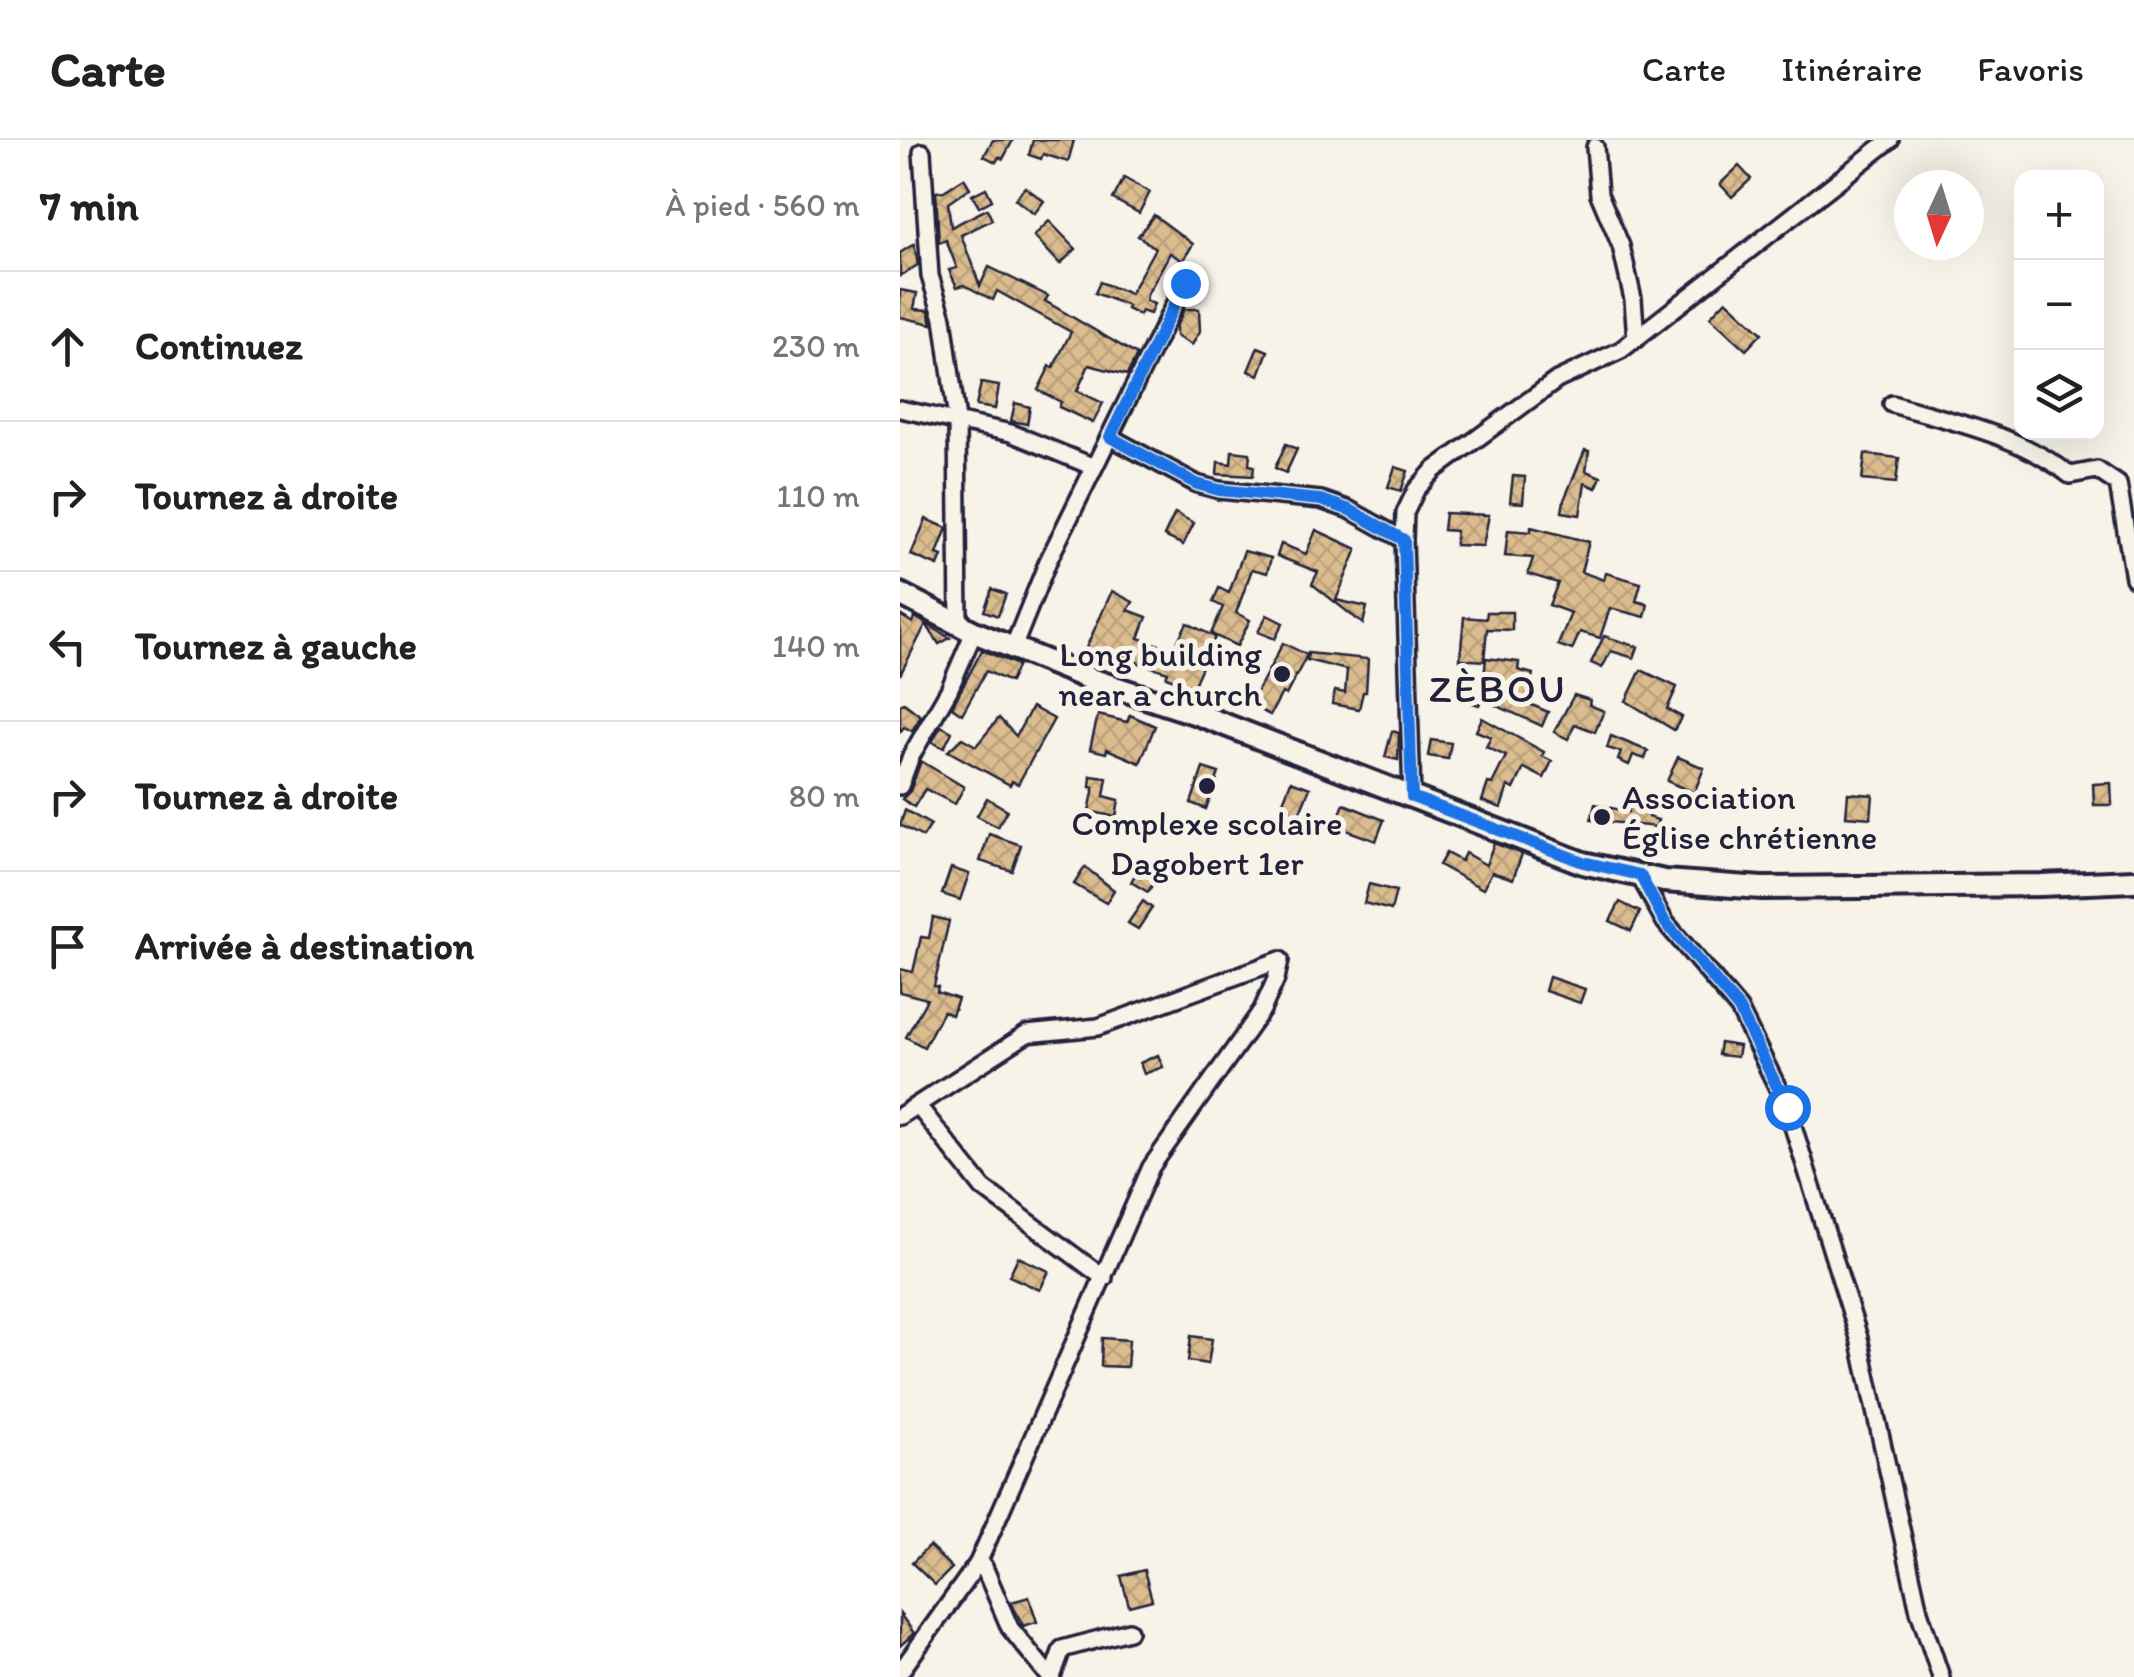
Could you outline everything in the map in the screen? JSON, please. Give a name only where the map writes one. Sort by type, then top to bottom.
[{"type":"street","points":[[1412,797],[1404,540],[1405,513],[1416,490],[1434,470],[1557,380],[1607,359],[1636,339],[1890,140]]},
{"type":"street","points":[[1596,147],[1599,194],[1621,246],[1633,298],[1636,339]]},
{"type":"street","points":[[900,786],[911,756],[949,690],[966,628],[957,420],[943,318],[930,276],[922,152]]},
{"type":"street","points":[[1013,648],[1048,561],[1185,283]]},
{"type":"street","points":[[1892,404],[1994,434],[2043,455],[2070,475],[2098,470],[2118,484],[2134,578]]},
{"type":"street","points":[[900,409],[1043,444],[1094,467]]},
{"type":"street","points":[[1110,437],[1197,484],[1219,490],[1321,500],[1350,510],[1404,540]]},
{"type":"street","points":[[900,594],[966,628],[1090,679],[1197,714],[1583,862],[1664,881],[1762,888],[2041,886],[2134,880]]},
{"type":"street","points":[[1640,875],[1665,922],[1739,1009],[1787,1107],[1859,1338],[1919,1611],[1941,1677]]},
{"type":"street","points":[[900,1116],[1026,1034],[1098,1027],[1280,960],[1262,1010],[1151,1167],[978,1563],[900,1672]]},
{"type":"street","points":[[918,1106],[983,1188],[1104,1278]]},
{"type":"street","points":[[978,1563],[1020,1643],[1051,1677],[1062,1649],[1130,1631]]},
{"type":"building","points":[[993,140],[1013,140],[1003,159],[999,157],[996,162],[984,156]]},
{"type":"building","points":[[1033,140],[1074,140],[1068,162],[1043,154],[1041,159],[1029,155]]},
{"type":"building","points":[[1739,166],[1751,179],[1732,197],[1720,184]]},
{"type":"building","points":[[964,178],[970,188],[948,203],[951,227],[987,209],[992,220],[961,235],[980,286],[989,267],[1048,296],[1045,301],[1137,355],[1127,375],[1089,365],[1077,391],[1103,403],[1093,423],[1059,407],[1061,402],[1038,390],[1071,332],[997,291],[993,300],[964,285],[957,287],[949,270],[957,268],[946,240],[939,243],[936,192]]},
{"type":"building","points":[[1124,178],[1150,192],[1139,213],[1113,199]]},
{"type":"building","points":[[1025,187],[1044,201],[1034,214],[1015,199]]},
{"type":"building","points":[[986,188],[992,200],[979,207],[972,195]]},
{"type":"building","points":[[1154,215],[1193,244],[1183,261],[1170,253],[1147,295],[1146,301],[1154,304],[1150,314],[1141,311],[1139,315],[1128,306],[1095,293],[1100,282],[1130,294],[1155,248],[1138,236]]},
{"type":"building","points":[[1049,221],[1076,249],[1060,264],[1034,236]]},
{"type":"building","points":[[914,244],[918,265],[900,276],[900,253]]},
{"type":"building","points":[[900,290],[917,293],[914,309],[929,310],[932,324],[900,317]]},
{"type":"building","points":[[1726,300],[1762,333],[1746,350],[1710,317]]},
{"type":"building","points":[[1184,309],[1199,309],[1200,331],[1192,345],[1176,336]]},
{"type":"building","points":[[1258,347],[1268,351],[1259,375],[1248,371]]},
{"type":"building","points":[[981,383],[999,386],[995,409],[976,406]]},
{"type":"building","points":[[1015,403],[1030,407],[1027,424],[1011,421]]},
{"type":"building","points":[[1286,444],[1297,449],[1286,473],[1275,468]]},
{"type":"building","points":[[1585,450],[1589,451],[1586,471],[1601,477],[1596,488],[1585,483],[1580,515],[1562,512],[1564,500]]},
{"type":"building","points":[[1232,451],[1250,453],[1253,476],[1217,474],[1218,462],[1231,464]]},
{"type":"building","points":[[1865,454],[1899,458],[1896,483],[1862,480]]},
{"type":"building","points":[[1395,467],[1408,471],[1401,491],[1388,487]]},
{"type":"building","points":[[1513,476],[1525,477],[1523,503],[1510,502]]},
{"type":"building","points":[[1175,513],[1194,523],[1183,545],[1164,536]]},
{"type":"building","points":[[1445,513],[1489,515],[1483,546],[1455,545],[1456,531],[1443,530]]},
{"type":"building","points":[[926,519],[947,528],[937,554],[942,556],[938,566],[911,555]]},
{"type":"building","points":[[1531,527],[1589,542],[1581,572],[1604,580],[1606,573],[1641,583],[1636,601],[1648,604],[1645,617],[1610,608],[1600,638],[1580,632],[1572,650],[1558,645],[1571,613],[1549,605],[1558,583],[1528,574],[1533,558],[1505,556],[1508,530],[1531,532]]},
{"type":"building","points":[[1316,530],[1357,549],[1336,600],[1367,607],[1363,624],[1312,584],[1318,572],[1277,556],[1281,544],[1306,554]]},
{"type":"building","points":[[1244,551],[1271,558],[1267,573],[1252,569],[1236,613],[1250,620],[1237,646],[1211,634],[1223,607],[1213,602],[1219,588],[1229,593]]},
{"type":"building","points":[[992,589],[1006,594],[998,616],[984,611]]},
{"type":"building","points":[[1112,591],[1133,602],[1128,610],[1147,617],[1139,638],[1173,650],[1187,623],[1215,637],[1193,687],[1166,677],[1168,672],[1130,660],[1128,665],[1085,650]]},
{"type":"building","points":[[1487,612],[1512,612],[1512,630],[1487,629],[1484,661],[1460,659],[1464,617],[1486,619]]},
{"type":"building","points":[[900,615],[913,623],[915,617],[950,638],[939,644],[926,624],[900,675]]},
{"type":"building","points":[[1267,615],[1283,623],[1275,639],[1258,632]]},
{"type":"building","points":[[1604,636],[1638,647],[1634,658],[1611,651],[1602,668],[1591,663]]},
{"type":"building","name":"Long building near a church","points":[[1283,643],[1307,655],[1286,695],[1282,693],[1270,715],[1250,705]]},
{"type":"building","points":[[982,650],[1018,665],[1010,682],[986,671],[962,714],[952,707]]},
{"type":"building","points":[[1308,653],[1368,659],[1366,692],[1359,709],[1332,704],[1335,691],[1345,693],[1347,670],[1307,660]]},
{"type":"building","points":[[1486,658],[1519,662],[1518,670],[1533,674],[1525,702],[1548,712],[1542,726],[1482,699],[1479,705],[1459,699],[1465,683],[1483,688]]},
{"type":"building","points":[[1641,670],[1677,687],[1667,709],[1682,717],[1674,730],[1626,701]]},
{"type":"building","points":[[1574,695],[1590,700],[1589,705],[1604,711],[1595,732],[1575,724],[1568,739],[1554,732]]},
{"type":"building","points":[[904,703],[921,716],[912,731],[904,727],[900,732],[900,705]]},
{"type":"building","points":[[1032,707],[1054,719],[1018,784],[1012,781],[1010,785],[948,751],[962,738],[976,746],[999,718],[1016,736]]},
{"type":"building","points":[[1098,715],[1127,722],[1130,715],[1155,726],[1140,763],[1107,749],[1106,753],[1090,749]]},
{"type":"building","points":[[1482,718],[1544,752],[1542,756],[1552,761],[1544,778],[1524,768],[1514,789],[1508,786],[1501,808],[1482,801],[1488,783],[1492,784],[1506,756],[1486,747],[1491,737],[1476,731]]},
{"type":"building","points":[[941,726],[952,732],[944,748],[932,742]]},
{"type":"building","points":[[1392,731],[1399,733],[1398,760],[1385,757]]},
{"type":"building","points":[[1611,736],[1648,751],[1645,759],[1633,755],[1629,765],[1618,760],[1621,752],[1607,748]]},
{"type":"building","points":[[1431,740],[1451,743],[1448,759],[1428,756]]},
{"type":"building","points":[[1678,757],[1704,768],[1694,793],[1667,781]]},
{"type":"building","points":[[921,761],[964,787],[955,804],[925,789],[914,807],[902,799],[910,791]]},
{"type":"building","points":[[1203,768],[1219,773],[1206,809],[1191,803]]},
{"type":"building","points":[[1091,776],[1107,778],[1104,796],[1119,800],[1116,817],[1089,811],[1094,788],[1090,787]]},
{"type":"building","points":[[1291,781],[1310,788],[1298,816],[1280,809]]},
{"type":"building","points":[[2111,783],[2112,805],[2094,805],[2093,784]]},
{"type":"building","points":[[1848,793],[1873,795],[1871,818],[1846,816]]},
{"type":"building","points":[[987,798],[1007,810],[998,827],[977,816]]},
{"type":"building","points":[[1630,800],[1650,803],[1648,817],[1658,820],[1656,827],[1591,820],[1595,804],[1628,812]]},
{"type":"building","points":[[1344,804],[1384,820],[1376,841],[1335,826]]},
{"type":"building","points":[[905,810],[931,825],[923,837],[900,825]]},
{"type":"building","points":[[989,834],[1021,845],[1012,871],[980,861]]},
{"type":"building","points":[[1494,843],[1522,854],[1513,879],[1492,872],[1483,889],[1439,865],[1446,853],[1461,861],[1465,853],[1486,865]]},
{"type":"building","points":[[1140,866],[1157,877],[1148,892],[1131,882]]},
{"type":"building","points":[[1085,867],[1114,890],[1106,903],[1074,884]]},
{"type":"building","points":[[951,868],[969,874],[960,900],[942,894]]},
{"type":"building","points":[[1369,884],[1396,891],[1391,910],[1364,903]]},
{"type":"building","points":[[1143,901],[1152,908],[1138,929],[1128,923]]},
{"type":"building","points":[[1620,902],[1640,912],[1631,931],[1610,921]]},
{"type":"building","points":[[933,917],[949,921],[934,986],[938,987],[937,992],[958,999],[952,1015],[943,1011],[924,1047],[906,1037],[927,999],[900,992],[900,969],[913,972],[921,937],[929,938]]},
{"type":"building","points":[[1549,977],[1585,989],[1580,1003],[1545,991]]},
{"type":"building","points":[[1720,1043],[1739,1046],[1737,1057],[1718,1055]]},
{"type":"building","points":[[1158,1055],[1163,1067],[1144,1074],[1140,1063]]},
{"type":"building","points":[[1018,1257],[1049,1271],[1040,1290],[1009,1276]]},
{"type":"building","points":[[1191,1336],[1212,1339],[1208,1364],[1188,1361]]},
{"type":"building","points":[[1102,1338],[1129,1340],[1127,1367],[1101,1366]]},
{"type":"building","points":[[929,1546],[952,1568],[935,1585],[912,1563]]},
{"type":"building","points":[[1144,1570],[1152,1600],[1129,1606],[1121,1576]]},
{"type":"building","points":[[1029,1597],[1037,1622],[1023,1626],[1011,1602]]},
{"type":"building","points":[[900,1614],[914,1633],[900,1646]]},
{"type":"place","name":"Long building near a church","points":[[1282,674]]},
{"type":"place","name":"Complexe scolaire Dagobert 1er","points":[[1207,786]]},
{"type":"place","name":"Association Église chrétienne","points":[[1602,817]]},
{"type":"district","name":"ZÈBOU","points":[[1498,688]]},
{"type":"route","points":[[1185,283],[1110,437],[1197,484],[1337,504],[1404,540],[1412,797],[1583,862],[1640,875],[1665,922],[1739,1009],[1787,1107]]}]
